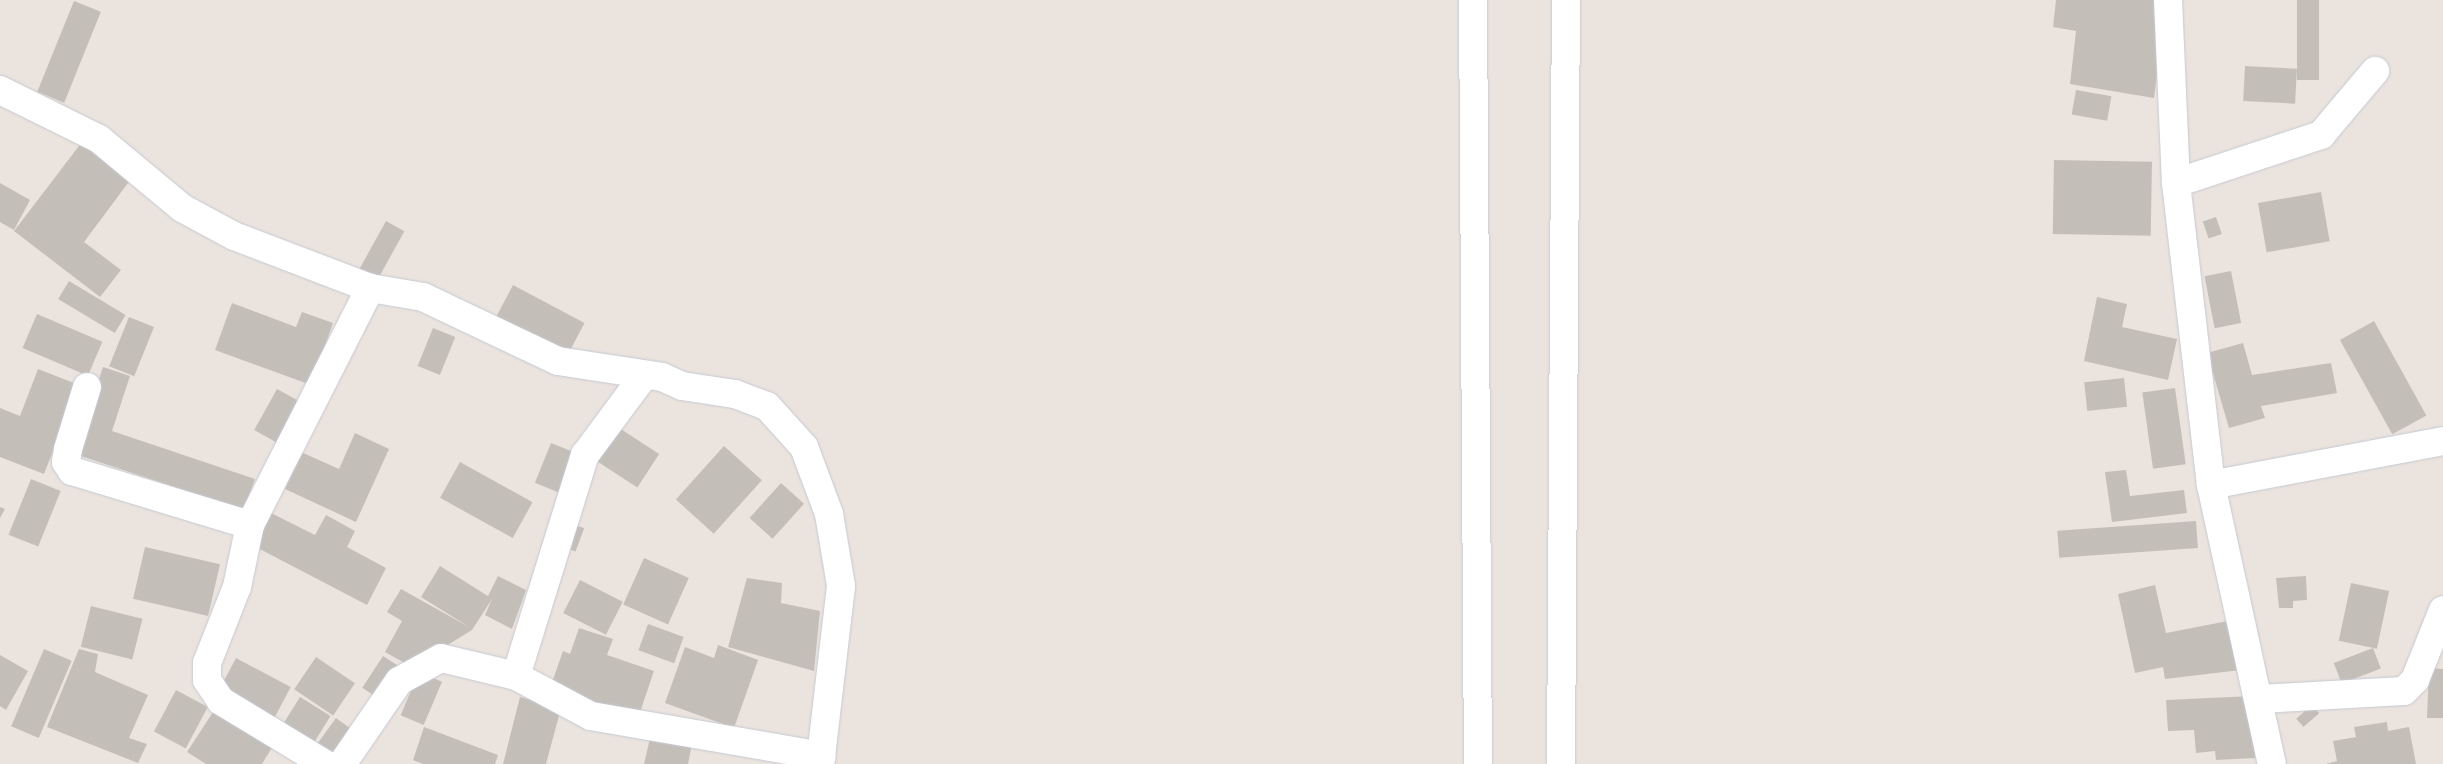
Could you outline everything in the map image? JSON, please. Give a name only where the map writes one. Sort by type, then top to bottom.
[{"type":"street","points":[[1473,0],[1478,764]]},
{"type":"street","points":[[1560,764],[1566,0]]},
{"type":"street","points":[[2168,0],[2176,183],[2211,485],[2260,699],[2272,764]]},
{"type":"street","points":[[2176,183],[2321,135],[2375,71]]},
{"type":"street","points":[[0,90],[99,139],[203,221],[370,288],[423,297],[558,361],[736,394],[767,406],[804,447],[829,514],[841,586],[821,760],[678,735],[591,716],[516,676],[441,658],[417,669],[399,681],[328,764],[221,701],[208,680],[208,663],[236,587],[250,525],[310,414],[370,288]]},
{"type":"street","points":[[516,676],[585,455],[643,378]]},
{"type":"street","points":[[87,387],[68,449],[66,462],[72,471],[250,525]]},
{"type":"street","points":[[2211,485],[2443,441]]},
{"type":"street","points":[[2260,699],[2404,691],[2415,680],[2443,610]]},
{"type":"building","points":[[2056,0],[2159,0],[2161,42],[2154,98],[2070,84],[2076,31],[2053,27]]},
{"type":"building","points":[[2297,0],[2319,0],[2319,80],[2297,80]]},
{"type":"building","points":[[74,1],[101,12],[64,103],[37,92]]},
{"type":"building","points":[[2245,66],[2297,69],[2295,104],[2243,101]]},
{"type":"building","points":[[2076,90],[2111,96],[2107,121],[2072,115]]},
{"type":"building","points":[[82,142],[131,179],[84,242],[121,270],[100,297],[14,231]]},
{"type":"building","points":[[2054,160],[2152,162],[2151,236],[2053,234]]},
{"type":"building","points":[[0,183],[30,200],[14,230],[0,222]]},
{"type":"building","points":[[2321,192],[2330,241],[2267,252],[2258,203]]},
{"type":"building","points":[[2216,217],[2222,234],[2209,239],[2203,222]]},
{"type":"building","points":[[386,221],[404,231],[376,282],[358,272]]},
{"type":"building","points":[[2231,271],[2241,323],[2215,328],[2204,276]]},
{"type":"building","points":[[69,281],[126,315],[115,333],[58,299]]},
{"type":"building","points":[[513,285],[585,323],[568,354],[497,316]]},
{"type":"building","points":[[2097,297],[2127,304],[2122,327],[2177,339],[2168,380],[2084,361]]},
{"type":"building","points":[[232,303],[296,327],[302,312],[333,323],[311,385],[215,350]]},
{"type":"building","points":[[37,314],[102,342],[88,376],[23,348]]},
{"type":"building","points":[[129,317],[154,327],[134,376],[109,366]]},
{"type":"building","points":[[2374,321],[2426,415],[2392,434],[2340,340]]},
{"type":"building","points":[[433,328],[455,337],[440,375],[418,366]]},
{"type":"building","points":[[2243,343],[2252,375],[2331,363],[2337,393],[2261,406],[2265,418],[2229,428],[2207,353]]},
{"type":"building","points":[[103,367],[130,376],[112,431],[255,479],[244,510],[75,454]]},
{"type":"building","points":[[38,369],[79,385],[44,474],[0,457],[0,408],[20,416]]},
{"type":"building","points":[[2124,378],[2127,407],[2087,411],[2084,382]]},
{"type":"building","points":[[2175,388],[2186,464],[2153,469],[2142,393]]},
{"type":"building","points":[[277,389],[300,402],[277,443],[254,430]]},
{"type":"building","points":[[613,424],[659,454],[637,488],[591,458]]},
{"type":"building","points":[[355,433],[389,449],[356,522],[285,489],[301,452],[339,469]]},
{"type":"building","points":[[551,443],[578,454],[562,494],[535,483]]},
{"type":"building","points":[[724,446],[762,480],[714,534],[676,500]]},
{"type":"building","points":[[460,462],[533,502],[513,538],[440,498]]},
{"type":"building","points":[[2126,470],[2130,496],[2184,490],[2187,513],[2112,522],[2105,472]]},
{"type":"building","points":[[31,479],[61,491],[38,547],[9,535]]},
{"type":"building","points":[[781,483],[804,504],[773,539],[750,518]]},
{"type":"building","points":[[0,507],[5,509],[0,518]]},
{"type":"building","points":[[267,511],[315,535],[326,515],[355,531],[347,547],[386,568],[367,605],[250,544]]},
{"type":"building","points":[[2196,521],[2198,548],[2059,558],[2057,531]]},
{"type":"building","points":[[570,523],[584,528],[576,552],[561,546]]},
{"type":"building","points":[[145,547],[220,564],[208,616],[133,599]]},
{"type":"building","points":[[644,558],[689,578],[668,625],[623,605]]},
{"type":"building","points":[[440,566],[488,596],[498,576],[526,590],[512,629],[485,615],[492,599],[472,630],[412,667],[385,652],[402,621],[387,612],[401,589],[469,627],[421,597]]},
{"type":"building","points":[[2306,576],[2307,600],[2293,601],[2293,608],[2279,608],[2276,578]]},
{"type":"building","points":[[747,578],[782,583],[781,603],[820,611],[814,671],[728,647]]},
{"type":"building","points":[[580,580],[623,602],[606,635],[563,613]]},
{"type":"building","points":[[2351,583],[2389,591],[2377,649],[2339,641]]},
{"type":"building","points":[[2155,585],[2166,633],[2238,619],[2249,669],[2165,679],[2163,667],[2135,673],[2118,594]]},
{"type":"building","points":[[91,606],[142,619],[132,660],[81,647]]},
{"type":"building","points":[[648,624],[684,637],[674,663],[638,650]]},
{"type":"building","points":[[579,628],[613,639],[607,655],[654,671],[637,721],[549,691],[563,651],[570,654]]},
{"type":"building","points":[[718,645],[758,660],[734,728],[665,703],[685,647],[714,658]]},
{"type":"building","points":[[2373,648],[2381,669],[2342,684],[2334,663]]},
{"type":"building","points":[[44,649],[72,661],[39,738],[11,726]]},
{"type":"building","points":[[79,649],[98,654],[95,672],[148,695],[129,738],[147,744],[138,763],[47,727]]},
{"type":"building","points":[[0,655],[28,671],[6,710],[0,706]]},
{"type":"building","points":[[383,656],[403,669],[382,701],[362,688]]},
{"type":"building","points":[[316,657],[355,683],[333,716],[294,689]]},
{"type":"building","points":[[236,658],[291,687],[274,718],[220,689]]},
{"type":"building","points":[[2429,668],[2443,669],[2443,718],[2427,718]]},
{"type":"building","points":[[419,672],[442,682],[424,725],[401,715]]},
{"type":"building","points":[[176,690],[208,707],[186,748],[154,731]]},
{"type":"building","points":[[2252,696],[2255,758],[2216,760],[2215,751],[2196,753],[2194,730],[2168,731],[2166,700]]},
{"type":"building","points":[[300,697],[331,716],[315,742],[284,722]]},
{"type":"building","points":[[520,697],[561,708],[546,764],[503,764]]},
{"type":"building","points":[[2312,705],[2319,713],[2303,727],[2296,719]]},
{"type":"building","points":[[215,709],[273,746],[262,764],[206,764],[187,752]]},
{"type":"building","points":[[336,718],[358,734],[336,764],[314,748]]},
{"type":"building","points":[[2387,722],[2388,731],[2409,727],[2416,764],[2326,764],[2337,761],[2333,741],[2356,737],[2354,727]]},
{"type":"building","points":[[424,727],[498,755],[495,764],[423,764],[413,760]]},
{"type":"building","points":[[651,734],[692,744],[688,764],[644,764]]}]
